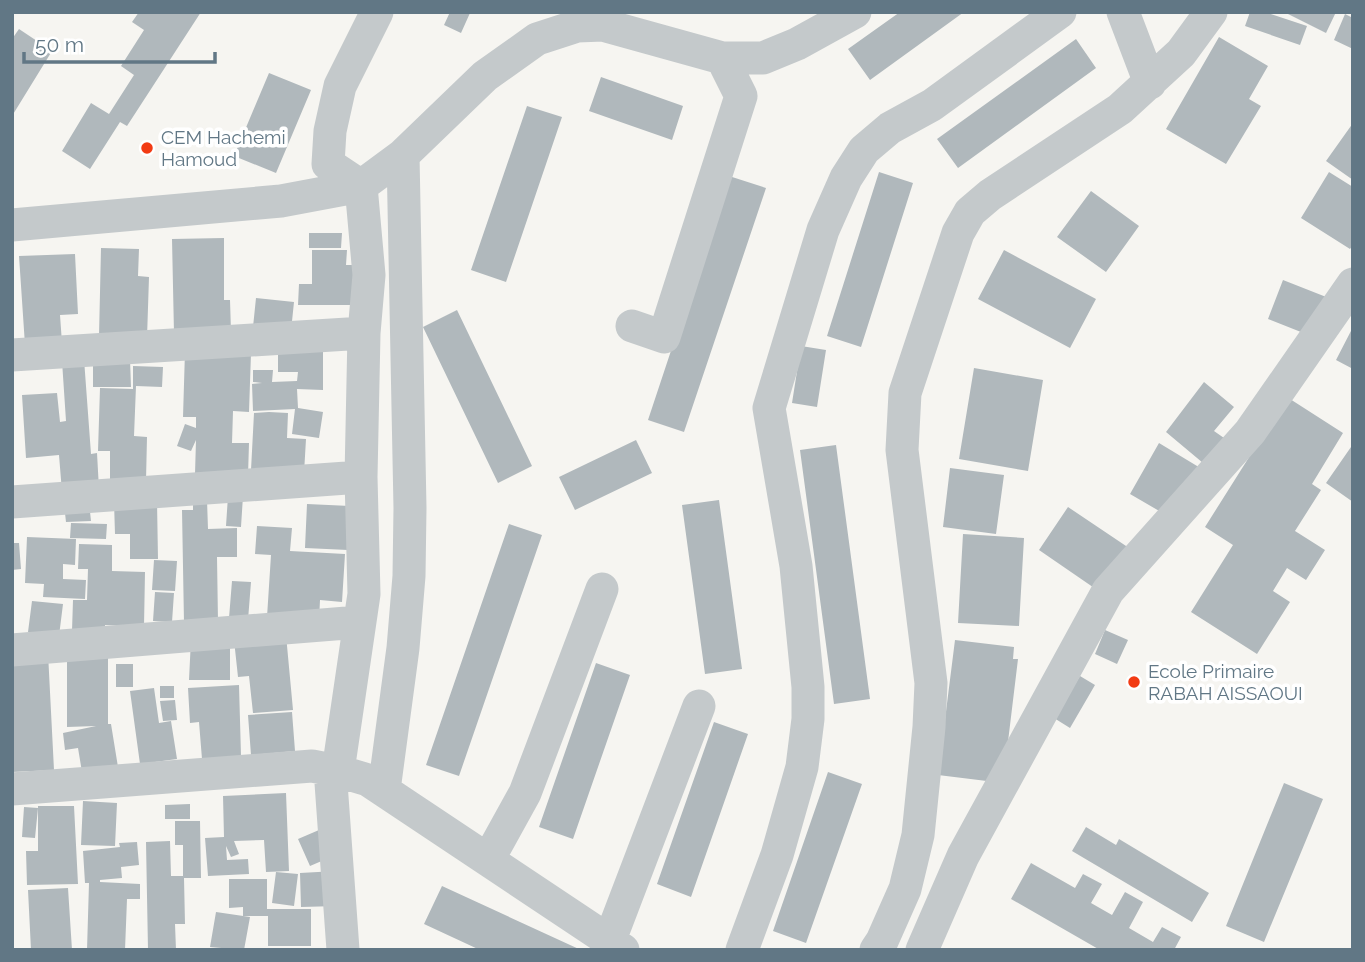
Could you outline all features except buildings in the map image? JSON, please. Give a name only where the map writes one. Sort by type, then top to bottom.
[{"type":"street","points":[[333,949],[334,770],[363,594],[364,333],[369,275],[360,187],[328,164],[330,131],[340,86],[377,12]]},
{"type":"street","points":[[12,225],[281,201],[360,187],[403,155],[485,76],[581,12]]},
{"type":"street","points":[[537,39],[576,26],[603,25],[722,58],[763,58],[797,44],[855,12]]},
{"type":"street","points":[[742,950],[777,855],[795,792],[802,766],[808,719],[808,687],[796,566],[769,408],[823,230],[846,177],[864,150],[890,128],[932,105],[1060,12]]},
{"type":"street","points":[[1122,12],[1150,83]]},
{"type":"street","points":[[876,950],[883,941],[905,889],[915,846],[929,727],[931,683],[902,450],[905,393],[958,233],[970,212],[990,195],[1121,109],[1181,53],[1212,12]]},
{"type":"street","points":[[632,326],[664,337],[741,96],[722,58]]},
{"type":"street","points":[[384,790],[403,648],[409,576],[403,155]]},
{"type":"street","points":[[922,950],[963,856],[1108,592],[1250,432],[1353,284]]},
{"type":"street","points":[[12,355],[364,333]]},
{"type":"street","points":[[12,502],[362,477]]},
{"type":"street","points":[[488,860],[525,793],[601,589]]},
{"type":"street","points":[[12,650],[359,622]]},
{"type":"street","points":[[12,789],[312,766],[334,770],[368,780],[384,790],[613,947],[699,706]]},
{"type":"place","name":"CEM Hachemi Hamoud","points":[[147,148]]},
{"type":"place","name":"Ecole Primaire RABAH AISSAOUI","points":[[1134,682]]}]
